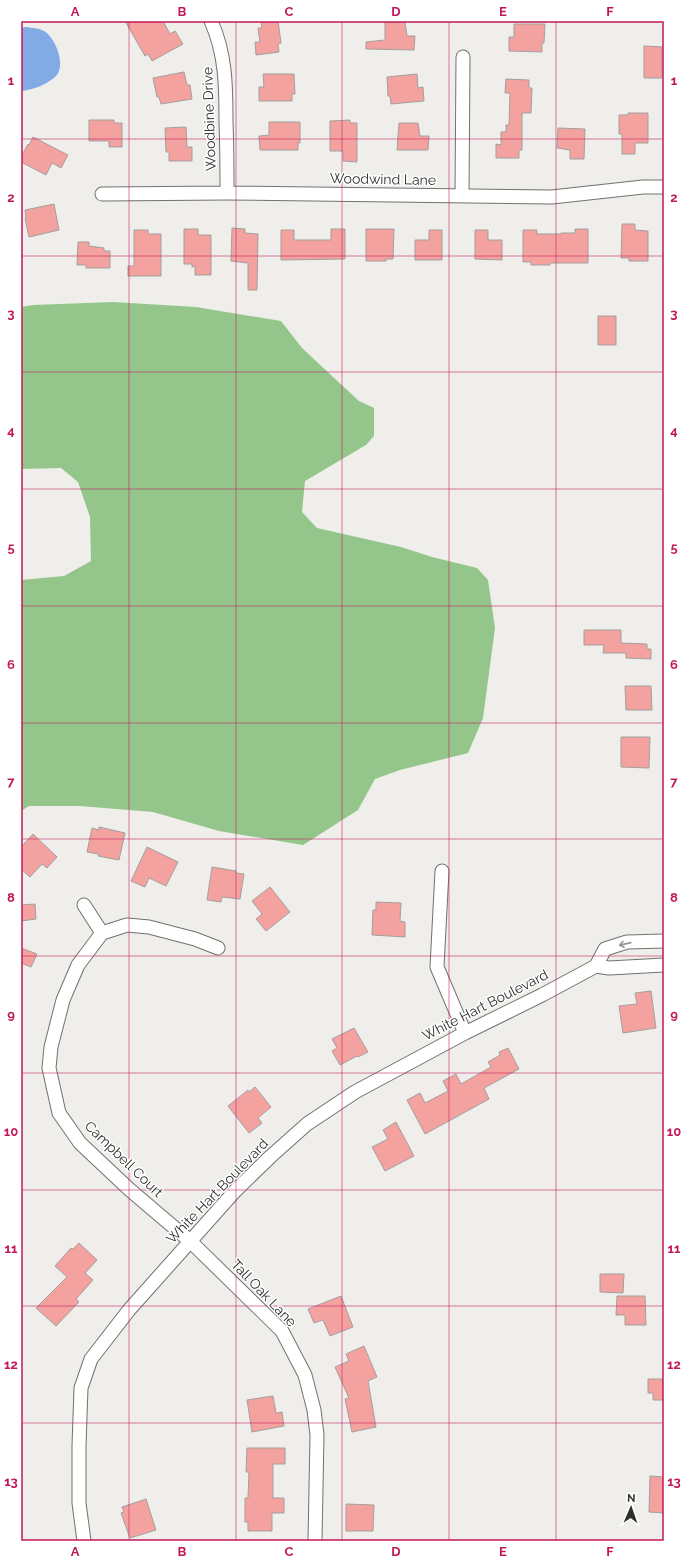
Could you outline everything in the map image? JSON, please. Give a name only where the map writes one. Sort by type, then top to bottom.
[{"type":"street","name":"Woodbine Drive","points":[[211,21],[223,56],[226,82],[227,193]]},
{"type":"street","points":[[462,196],[463,57]]},
{"type":"street","name":"Woodwind Lane","points":[[102,194],[227,193],[552,197],[643,187],[664,187]]},
{"type":"street","points":[[442,871],[437,967],[465,1033]]},
{"type":"street","points":[[84,905],[102,933],[127,925],[149,927],[195,939],[218,948]]},
{"type":"street","name":"Campbell Court","points":[[102,933],[78,965],[63,1000],[53,1040],[49,1068],[59,1113],[80,1143],[130,1190],[190,1241]]},
{"type":"street","points":[[664,941],[627,942],[606,949],[596,966],[609,968],[664,965]]},
{"type":"street","name":"White Hart Boulevard","points":[[84,1541],[79,1503],[81,1388],[92,1359],[128,1310],[234,1191],[306,1124],[356,1092],[465,1033],[542,995],[596,966]]},
{"type":"street","name":"Tall Oak Lane","points":[[190,1241],[282,1331],[305,1374],[314,1410],[317,1435],[315,1541]]},
{"type":"green space","points":[[113,302],[196,307],[281,321],[302,348],[359,401],[374,408],[374,436],[366,445],[305,481],[302,512],[317,528],[401,547],[432,557],[477,568],[488,580],[495,628],[483,718],[468,753],[400,770],[375,779],[358,810],[303,845],[219,831],[153,812],[80,806],[29,806],[21,811],[21,580],[64,576],[91,561],[90,517],[78,482],[61,468],[21,469],[21,307],[33,305]]},
{"type":"water","points":[[26,27],[40,29],[48,35],[56,46],[60,60],[60,67],[55,77],[43,85],[30,90],[21,91],[21,28]]},
{"type":"building","points":[[125,21],[163,21],[170,34],[175,31],[183,44],[152,61],[148,54],[145,56]]},
{"type":"building","points":[[261,21],[278,21],[281,43],[278,44],[279,52],[256,55],[255,42],[260,42],[258,28],[262,28]]},
{"type":"building","points":[[385,22],[405,22],[407,36],[415,36],[414,50],[366,49],[366,42],[385,40]]},
{"type":"building","points":[[514,24],[545,24],[542,52],[509,51],[509,37],[514,37]]},
{"type":"building","points":[[644,46],[662,47],[662,78],[644,78]]},
{"type":"building","points":[[184,72],[187,85],[190,85],[192,99],[161,104],[159,97],[157,97],[153,78]]},
{"type":"building","points":[[263,74],[294,74],[295,94],[292,94],[292,101],[259,101],[259,87],[264,87]]},
{"type":"building","points":[[417,74],[418,88],[423,87],[424,101],[391,104],[390,96],[388,96],[387,77]]},
{"type":"building","points":[[506,79],[529,80],[529,88],[532,88],[531,113],[522,113],[522,150],[519,150],[519,158],[496,158],[496,144],[501,145],[501,132],[506,132],[506,125],[509,125],[510,93],[505,93]]},
{"type":"building","points":[[628,113],[648,113],[648,143],[635,143],[635,154],[622,154],[622,134],[619,134],[619,115],[628,115]]},
{"type":"building","points":[[89,120],[114,120],[114,123],[122,123],[122,147],[109,147],[109,141],[89,141]]},
{"type":"building","points":[[350,120],[350,123],[357,123],[357,162],[343,161],[343,151],[330,151],[330,121]]},
{"type":"building","points":[[269,122],[300,122],[300,143],[298,143],[298,150],[260,150],[259,136],[269,135]]},
{"type":"building","points":[[399,123],[418,123],[420,136],[429,136],[428,150],[397,150]]},
{"type":"building","points":[[186,127],[187,147],[192,147],[192,161],[169,161],[169,152],[166,152],[165,128]]},
{"type":"building","points":[[558,128],[585,129],[584,159],[570,159],[570,150],[557,148]]},
{"type":"building","points":[[33,137],[68,155],[61,168],[52,163],[46,175],[21,162],[21,157]]},
{"type":"building","points":[[54,204],[59,230],[29,237],[25,210]]},
{"type":"building","points":[[622,224],[635,224],[635,230],[648,231],[648,261],[629,261],[629,258],[621,258]]},
{"type":"building","points":[[232,228],[245,229],[245,233],[258,234],[257,290],[248,290],[248,263],[231,261]]},
{"type":"building","points":[[184,229],[198,229],[198,235],[211,235],[211,275],[195,275],[195,266],[192,267],[192,264],[184,264]]},
{"type":"building","points":[[331,229],[345,229],[345,259],[281,260],[281,230],[294,230],[294,240],[331,240]]},
{"type":"building","points":[[366,229],[394,229],[393,259],[386,259],[386,261],[366,261]]},
{"type":"building","points":[[575,229],[588,229],[588,263],[550,263],[550,265],[531,265],[531,262],[523,262],[523,230],[537,230],[537,234],[561,234],[575,233]]},
{"type":"building","points":[[134,230],[148,230],[148,234],[161,234],[161,276],[128,276],[128,266],[134,266]]},
{"type":"building","points":[[429,230],[442,230],[442,260],[415,260],[415,240],[429,240]]},
{"type":"building","points":[[475,230],[488,230],[488,240],[502,240],[502,260],[475,259]]},
{"type":"building","points":[[78,242],[89,242],[89,246],[104,248],[104,251],[110,251],[110,268],[86,268],[86,265],[77,265]]},
{"type":"building","points":[[598,316],[616,316],[616,345],[598,345]]},
{"type":"building","points":[[584,630],[621,630],[621,643],[647,644],[647,649],[651,649],[651,659],[626,658],[626,653],[603,653],[604,645],[584,645]]},
{"type":"building","points":[[625,686],[651,686],[652,710],[626,710]]},
{"type":"building","points":[[621,737],[650,737],[649,768],[621,767]]},
{"type":"building","points":[[99,827],[125,833],[119,860],[98,856],[99,854],[87,852],[92,828],[99,830]]},
{"type":"building","points":[[33,834],[57,857],[47,868],[42,864],[30,877],[21,869],[21,847]]},
{"type":"building","points":[[147,847],[178,862],[166,886],[149,878],[145,887],[131,881]]},
{"type":"building","points":[[212,867],[236,871],[236,873],[244,874],[240,899],[222,897],[221,902],[207,900]]},
{"type":"building","points":[[270,887],[290,912],[266,931],[256,919],[262,914],[252,901]]},
{"type":"building","points":[[376,902],[401,903],[400,921],[405,922],[405,937],[372,935],[373,910],[376,910]]},
{"type":"building","points":[[35,904],[36,919],[21,921],[21,905]]},
{"type":"building","points":[[21,948],[37,954],[31,967],[21,963]]},
{"type":"building","points":[[651,991],[656,1028],[623,1033],[619,1006],[637,1004],[635,993]]},
{"type":"building","points":[[354,1028],[368,1052],[340,1065],[332,1051],[337,1048],[332,1039]]},
{"type":"building","points":[[508,1048],[519,1069],[484,1088],[489,1099],[425,1134],[407,1100],[420,1093],[425,1103],[448,1091],[443,1081],[456,1074],[461,1084],[491,1067],[488,1062],[500,1055],[499,1052]]},
{"type":"building","points":[[255,1087],[271,1107],[258,1118],[262,1123],[249,1133],[228,1106],[248,1090],[249,1092]]},
{"type":"building","points":[[396,1122],[414,1156],[385,1171],[372,1147],[388,1139],[383,1130]]},
{"type":"building","points":[[79,1243],[97,1260],[85,1273],[93,1280],[76,1299],[79,1302],[56,1326],[36,1308],[67,1277],[55,1266],[71,1248],[73,1249]]},
{"type":"building","points":[[600,1274],[624,1274],[623,1293],[600,1292]]},
{"type":"building","points":[[341,1296],[353,1327],[330,1336],[323,1320],[314,1323],[308,1309]]},
{"type":"building","points":[[617,1296],[645,1296],[646,1325],[625,1325],[625,1315],[616,1315]]},
{"type":"building","points":[[364,1346],[377,1377],[368,1381],[376,1427],[352,1432],[345,1399],[349,1398],[335,1367],[349,1361],[346,1354]]},
{"type":"building","points":[[648,1379],[664,1379],[664,1400],[653,1400],[653,1393],[648,1393]]},
{"type":"building","points":[[273,1396],[276,1413],[282,1412],[284,1426],[252,1432],[247,1400]]},
{"type":"building","points":[[247,1448],[285,1448],[285,1464],[273,1464],[273,1498],[284,1498],[284,1513],[272,1513],[272,1531],[248,1531],[248,1522],[245,1522],[245,1498],[248,1498],[249,1472],[246,1472]]},
{"type":"building","points":[[650,1476],[664,1477],[664,1513],[649,1512]]},
{"type":"building","points":[[146,1499],[156,1530],[130,1538],[121,1513],[124,1512],[122,1507]]},
{"type":"building","points":[[346,1504],[374,1505],[373,1531],[346,1531]]}]
